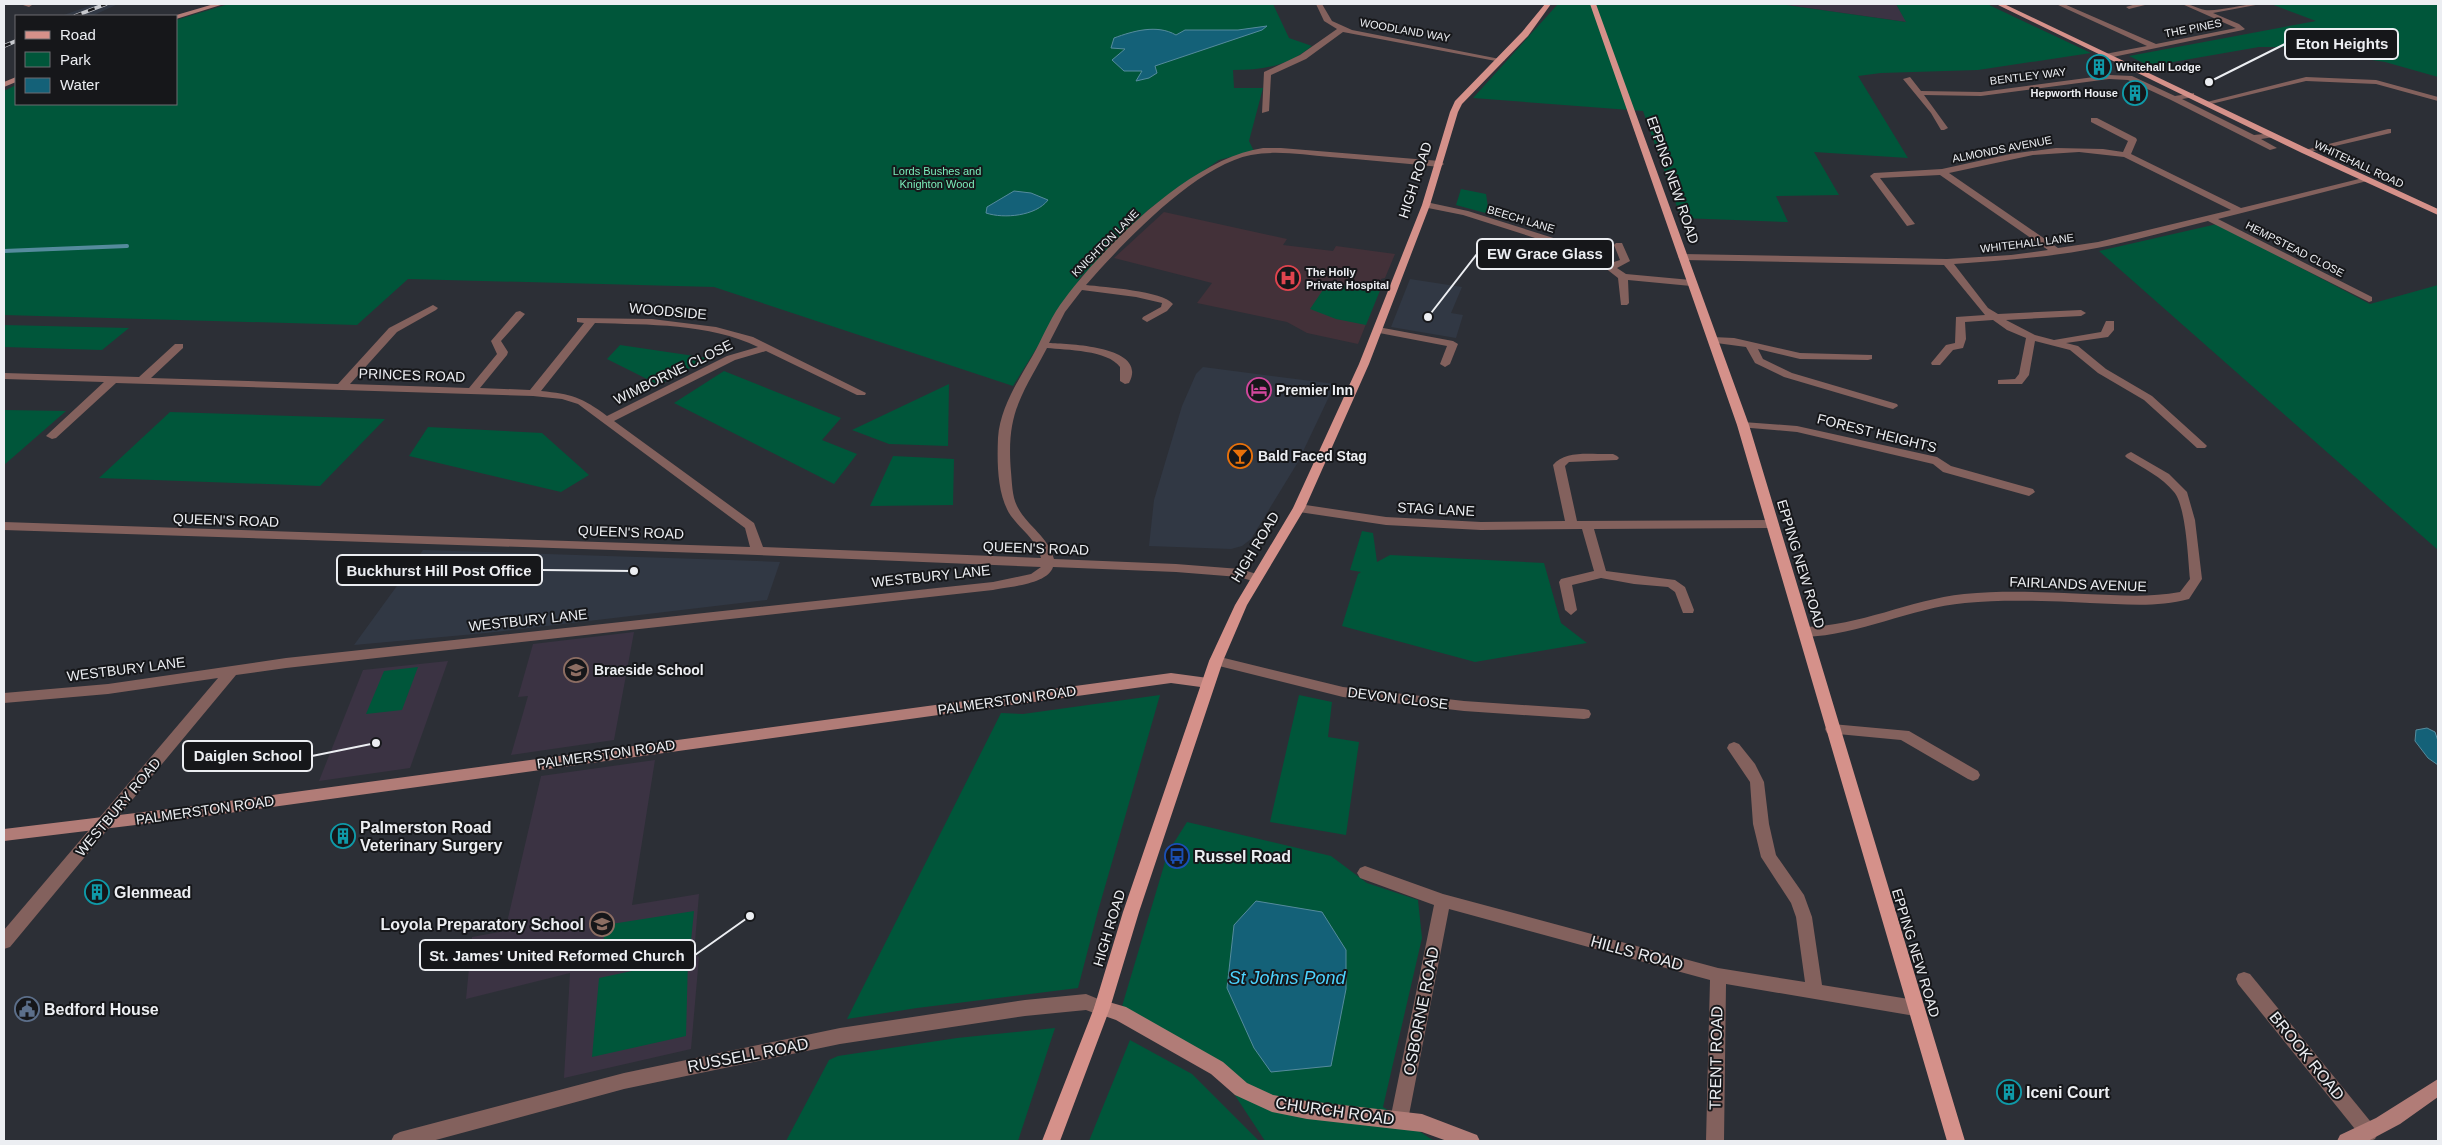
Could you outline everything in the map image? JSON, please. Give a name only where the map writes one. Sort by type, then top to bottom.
[{"type":"main road","points":[[178,16],[221,4]]},
{"type":"main road","name":"HIGH ROAD","points":[[1051,1141],[1102,1008],[1131,912],[1216,662],[1241,604],[1299,508],[1378,330],[1426,206],[1454,112],[1458,103],[1525,34],[1548,4]]},
{"type":"main road","name":"EPPING NEW ROAD","points":[[1593,4],[1743,425],[1956,1141]]},
{"type":"main road","name":"WHITEHALL ROAD","points":[[1999,4],[2271,135],[2438,212]]},
{"type":"main road","name":"PALMERSTON ROAD","points":[[4,835],[1161,680],[1187,679],[1208,683]]},
{"type":"main road","name":"CHURCH ROAD","points":[[1102,1008],[1120,1013],[1217,1068],[1241,1089],[1272,1103],[1307,1110],[1399,1120],[1438,1127],[1471,1141]]},
{"type":"main road","points":[[2346,1141],[2369,1133],[2438,1087]]},
{"type":"street","name":"WOODLAND WAY","points":[[1319,4],[1324,18],[1332,26],[1501,60]]},
{"type":"street","points":[[2059,4],[2156,47]]},
{"type":"street","points":[[2128,7],[2146,4]]},
{"type":"street","name":"THE PINES","points":[[2108,56],[2241,29],[2237,24],[2185,4]]},
{"type":"street","name":"THE PINES","points":[[2204,12],[2258,4]]},
{"type":"street","points":[[1265,111],[1267,74],[1303,57],[1342,29]]},
{"type":"street","name":"BENTLEY WAY","points":[[1919,93],[1982,94],[2109,77],[2129,78],[2174,98]]},
{"type":"street","points":[[1907,78],[1944,128]]},
{"type":"street","points":[[2207,103],[2306,79],[2376,82],[2438,98]]},
{"type":"street","points":[[2174,98],[2191,95]]},
{"type":"street","points":[[2174,98],[2273,148]]},
{"type":"street","points":[[2094,120],[2133,140],[2126,155]]},
{"type":"street","points":[[2305,151],[2388,131]]},
{"type":"street","points":[[2253,138],[2271,135]]},
{"type":"street","name":"ALMONDS AVENUE","points":[[1910,224],[1874,176],[1942,172],[2052,149],[2100,149],[2126,155],[2240,212]]},
{"type":"street","name":"KNIGHTON LANE","points":[[1048,563],[1050,557],[1047,549],[1021,520],[1010,503],[1004,438],[1008,413],[1018,390],[1063,308],[1079,287],[1118,246],[1164,203],[1220,164],[1233,158],[1261,151],[1281,150],[1440,164]]},
{"type":"street","points":[[1942,172],[2057,252]]},
{"type":"street","name":"WHITEHALL LANE","points":[[1683,257],[1947,262],[2011,258],[2057,252],[2211,219],[2367,180]]},
{"type":"street","name":"BEECH LANE","points":[[1426,206],[1465,213],[1582,250],[1611,267],[1623,277]]},
{"type":"street","name":"HEMPSTEAD CLOSE","points":[[2211,219],[2369,300]]},
{"type":"street","points":[[1611,267],[1625,261],[1619,245]]},
{"type":"street","points":[[1947,262],[1984,310],[2011,328],[2031,337],[2074,348],[2102,371],[2148,398],[2201,446]]},
{"type":"street","points":[[1624,303],[1623,277],[1691,282]]},
{"type":"street","points":[[1079,287],[1136,294],[1168,304],[1164,310],[1147,319]]},
{"type":"street","points":[[340,388],[393,330],[433,308]]},
{"type":"street","points":[[1936,362],[1950,347],[1959,346],[1962,339],[1960,319],[2081,313]]},
{"type":"street","points":[[472,392],[502,355],[503,352],[497,346],[496,341],[520,314]]},
{"type":"street","name":"WOODSIDE","points":[[534,393],[587,320],[686,324],[749,339],[767,348]]},
{"type":"street","points":[[2052,342],[2104,335],[2109,330],[2110,323]]},
{"type":"street","points":[[1378,330],[1453,344],[1446,364]]},
{"type":"street","points":[[2002,382],[2018,382],[2024,375],[2031,337]]},
{"type":"street","points":[[1713,340],[1734,341],[1800,356],[1868,357]]},
{"type":"street","points":[[1043,345],[1113,355],[1124,363],[1127,369],[1125,381]]},
{"type":"street","points":[[1750,345],[1759,361],[1788,375],[1893,406]]},
{"type":"street","points":[[142,380],[179,346]]},
{"type":"street","points":[[767,348],[861,393]]},
{"type":"street","name":"WIMBORNE CLOSE","points":[[608,420],[731,358],[767,348]]},
{"type":"street","name":"PRINCES ROAD","points":[[4,376],[534,393],[563,396],[582,402],[608,420],[750,526],[758,551]]},
{"type":"street","points":[[52,436],[114,380]]},
{"type":"street","name":"FOREST HEIGHTS","points":[[1743,425],[1797,429],[1937,460],[1947,469],[2030,492]]},
{"type":"street","name":"FAIRLANDS AVENUE","points":[[1805,632],[1827,632],[1900,609],[1983,596],[2156,601],[2184,596],[2196,580],[2194,551],[2183,494],[2164,475],[2131,456]]},
{"type":"street","points":[[1572,526],[1559,465],[1566,458],[1613,458]]},
{"type":"street","name":"STAG LANE","points":[[1299,508],[1386,521],[1481,526],[1771,524]]},
{"type":"street","name":"QUEEN'S ROAD","points":[[4,526],[758,551],[1048,563],[1240,573],[1256,578]]},
{"type":"street","points":[[1588,526],[1601,574]]},
{"type":"street","name":"WESTBURY LANE","points":[[4,698],[108,689],[286,663],[993,586],[1035,577],[1048,569],[1048,563]]},
{"type":"street","points":[[1571,610],[1565,582],[1601,574],[1634,580],[1671,583],[1681,590],[1688,610]]},
{"type":"street","name":"DEVON CLOSE","points":[[1216,662],[1344,692],[1464,706],[1584,714]]},
{"type":"street","name":"WESTBURY ROAD","points":[[4,942],[231,672]]},
{"type":"street","points":[[1832,729],[1904,735],[1973,775]]},
{"type":"street","points":[[1734,748],[1750,768],[1757,782],[1761,824],[1769,857],[1798,900],[1804,917],[1815,992]]},
{"type":"street","name":"HILLS ROAD","points":[[1365,873],[1443,901],[1718,974],[1915,1008]]},
{"type":"street","name":"OSBORNE ROAD","points":[[1399,1120],[1443,901]]},
{"type":"street","name":"TRENT ROAD","points":[[1715,1141],[1718,974]]},
{"type":"street","name":"BROOK ROAD","points":[[2244,979],[2369,1133]]},
{"type":"street","name":"RUSSELL ROAD","points":[[400,1141],[624,1081],[840,1036],[1025,1008],[1086,1002],[1102,1008]]},
{"type":"shaded area","points":[[95,4],[118,4],[94,15],[64,15]]},
{"type":"shaded area","points":[[1779,4],[1896,4],[1907,22]]},
{"type":"shaded area","name":"The Holly Private Hospital","points":[[1164,212],[1287,239],[1283,245],[1333,251],[1336,246],[1395,254],[1385,278],[1381,279],[1380,282],[1382,284],[1358,344],[1307,333],[1287,322],[1197,303],[1212,283],[1114,258]]},
{"type":"shaded area","points":[[1410,279],[1462,287],[1451,313],[1463,315],[1456,338],[1391,327]]},
{"type":"shaded area","points":[[1203,367],[1335,384],[1298,462],[1251,539],[1242,546],[1231,549],[1149,546],[1154,500],[1182,406],[1196,374]]},
{"type":"shaded area","points":[[423,550],[780,562],[767,600],[486,633],[354,645]]},
{"type":"shaded area","name":"Braeside School","points":[[634,632],[614,740],[511,755],[528,696],[518,697],[533,644]]},
{"type":"shaded area","points":[[448,661],[410,768],[319,781],[363,670]]},
{"type":"shaded area","name":"Loyola Preparatory School","points":[[655,760],[632,905],[699,894],[694,954],[699,957],[691,1049],[564,1078],[570,973],[466,999],[472,937],[505,931],[541,776]]},
{"type":"green space","name":"Lords Bushes and Knighton Wood","points":[[229,4],[1273,4],[1289,38],[1312,46],[1294,58],[1275,66],[1233,70],[1234,88],[1263,88],[1249,141],[1254,151],[1219,160],[1148,210],[1081,277],[1013,386],[714,287],[408,279],[357,325],[4,315],[4,91],[15,86],[15,105],[178,105],[178,19]]},
{"type":"green space","points":[[1558,4],[1779,4],[1906,22],[1896,4],[1987,4],[2091,53],[1978,70],[1881,73],[1858,76],[1908,158],[1814,152],[1839,195],[1776,196],[1788,222],[1681,218],[1643,111],[1473,98]]},
{"type":"green space","points":[[2271,4],[2438,4],[2438,77],[2385,62],[2287,47],[2259,47],[2150,66],[2129,56],[2316,21]]},
{"type":"green space","points":[[1461,189],[1486,194],[1489,214],[1456,205]]},
{"type":"green space","points":[[2217,224],[2370,304],[2438,285],[2438,550],[2099,251]]},
{"type":"green space","points":[[1327,284],[1381,288],[1366,325],[1336,319],[1310,309]]},
{"type":"green space","points":[[4,325],[129,328],[102,350],[4,347]]},
{"type":"green space","points":[[620,345],[708,358],[659,385],[607,359]]},
{"type":"green space","points":[[724,371],[841,418],[822,440],[857,454],[834,484],[674,403]]},
{"type":"green space","points":[[949,384],[948,446],[889,444],[852,430]]},
{"type":"green space","points":[[4,410],[66,411],[4,465]]},
{"type":"green space","points":[[170,412],[385,419],[320,486],[99,478]]},
{"type":"green space","points":[[428,427],[542,433],[589,475],[561,492],[409,456]]},
{"type":"green space","points":[[893,456],[954,459],[953,505],[870,506]]},
{"type":"green space","points":[[1362,531],[1373,533],[1377,562],[1390,555],[1544,563],[1561,623],[1587,643],[1475,662],[1342,626],[1358,574],[1361,572],[1350,570]]},
{"type":"green space","points":[[418,667],[402,710],[366,714],[384,671]]},
{"type":"green space","points":[[1160,695],[1078,988],[917,1008],[847,1019],[1001,713],[1023,714]]},
{"type":"green space","points":[[1299,695],[1332,702],[1328,737],[1359,742],[1346,835],[1270,822]]},
{"type":"green space","points":[[1187,822],[1331,856],[1367,883],[1418,900],[1422,938],[1383,1107],[1434,1141],[1265,1141],[1217,1068],[1120,1013],[1168,852]]},
{"type":"green space","points":[[694,911],[690,951],[601,967],[605,925]]},
{"type":"green space","points":[[688,959],[686,1036],[592,1057],[599,978]]},
{"type":"green space","points":[[1055,1028],[1018,1141],[786,1141],[829,1060],[838,1056],[957,1038]]},
{"type":"green space","points":[[1130,1040],[1192,1074],[1259,1141],[1089,1141]]},
{"type":"water","points":[[1267,26],[1262,30],[1155,66],[1157,73],[1149,78],[1136,81],[1142,71],[1124,71],[1112,60],[1125,49],[1111,48],[1114,38],[1137,31],[1153,29],[1176,35],[1185,30],[1238,30]]},
{"type":"water","points":[[1014,191],[1031,193],[1048,200],[1036,210],[1019,215],[1002,216],[986,213],[987,207]]},
{"type":"water","points":[[2427,728],[2435,732],[2438,741],[2438,765],[2428,758],[2415,741],[2416,730]]},
{"type":"water","name":"St Johns Pond","points":[[1256,901],[1322,912],[1346,950],[1346,989],[1331,1066],[1271,1072],[1254,1048],[1227,988],[1234,925]]},
{"type":"waterway","points":[[4,251],[127,246]]},
{"type":"railway","points":[[78,15],[106,4]]},
{"type":"railway","points":[[4,46],[15,41]]},
{"type":"place","name":"Whitehall Lodge","points":[[2099,67]]},
{"type":"place","name":"Eton Heights","points":[[2209,82]]},
{"type":"place","name":"Hepworth House","points":[[2135,93]]},
{"type":"place","name":"The Holly Private Hospital","points":[[1288,278]]},
{"type":"place","name":"EW Grace Glass","points":[[1428,317]]},
{"type":"place","name":"Premier Inn","points":[[1259,390]]},
{"type":"place","name":"Bald Faced Stag","points":[[1240,456]]},
{"type":"place","name":"Buckhurst Hill Post Office","points":[[634,571]]},
{"type":"place","name":"Braeside School","points":[[576,670]]},
{"type":"place","name":"Daiglen School","points":[[376,743]]},
{"type":"place","name":"Palmerston Road Veterinary Surgery","points":[[343,836]]},
{"type":"place","name":"Russel Road","points":[[1177,856]]},
{"type":"place","name":"Glenmead","points":[[97,892]]},
{"type":"place","name":"St. James' United Reformed Church","points":[[750,916]]},
{"type":"place","name":"Loyola Preparatory School","points":[[602,924]]},
{"type":"place","name":"Bedford House","points":[[27,1009]]},
{"type":"place","name":"Iceni Court","points":[[2009,1092]]}]
